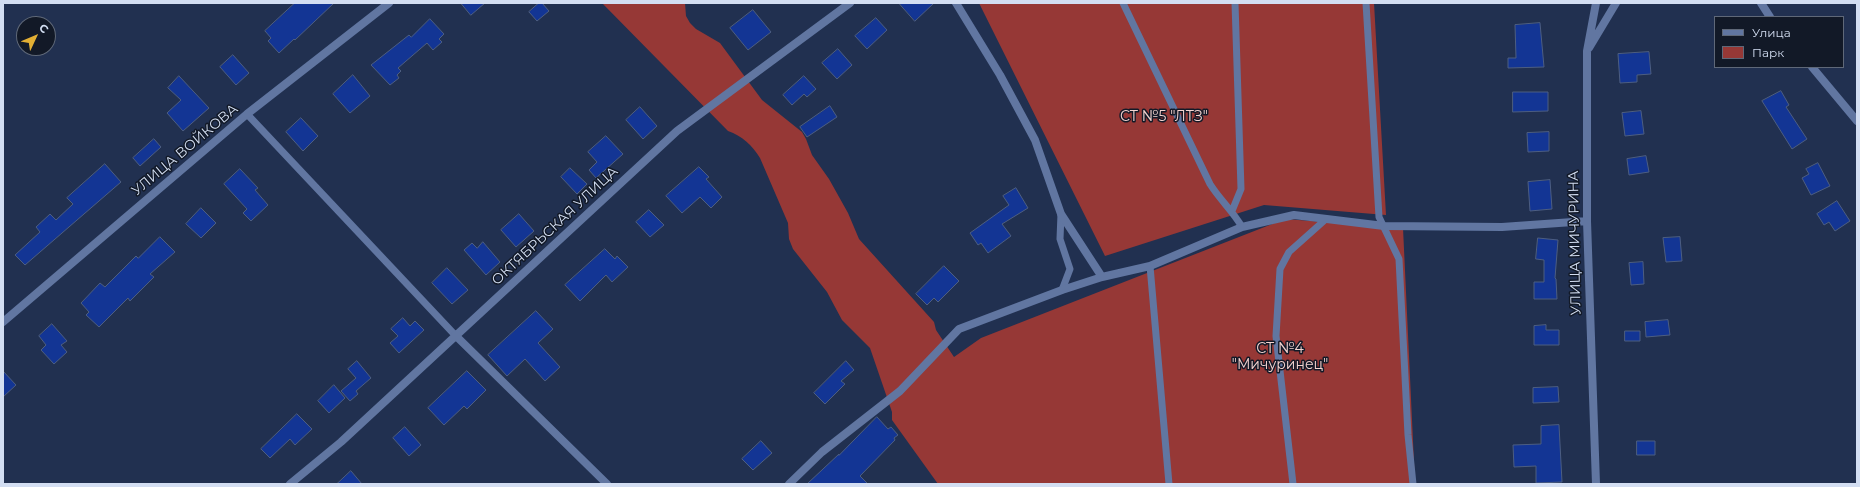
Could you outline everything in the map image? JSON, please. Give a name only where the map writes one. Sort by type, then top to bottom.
[{"type":"street","name":"УЛИЦА ВОЙКОВА","points":[[3,322],[247,114],[389,3]]},
{"type":"street","name":"ОКТЯБРЬСКАЯ УЛИЦА","points":[[290,484],[342,442],[455,335],[677,131],[850,3]]},
{"type":"street","points":[[956,3],[1000,75],[1035,140],[1061,214],[1102,277]]},
{"type":"street","name":"УЛИЦА МИЧУРИНА","points":[[1596,3],[1587,51],[1587,221],[1596,484]]},
{"type":"street","points":[[1587,51],[1616,3]]},
{"type":"street","points":[[1761,3],[1769,16]]},
{"type":"street","points":[[1813,68],[1857,121]]},
{"type":"street","points":[[789,484],[822,452],[900,391],[959,329],[1062,290],[1102,277],[1150,266],[1242,227],[1294,215],[1384,226],[1502,227],[1587,221]]},
{"type":"street","points":[[455,335],[607,484]]},
{"type":"lane","points":[[1123,3],[1210,184],[1220,200],[1232,211],[1242,227]]},
{"type":"lane","points":[[1232,211],[1241,189],[1235,3]]},
{"type":"lane","points":[[1366,3],[1379,217],[1399,259],[1408,435],[1413,484]]},
{"type":"lane","points":[[247,114],[455,335]]},
{"type":"lane","points":[[1061,214],[1060,239],[1070,269],[1062,290]]},
{"type":"lane","points":[[1293,484],[1276,336],[1280,269],[1289,252],[1326,219]]},
{"type":"lane","points":[[1150,266],[1169,484]]},
{"type":"green space","name":"СТ №4 \"Мичуринец\"","points":[[602,3],[685,3],[686,16],[690,23],[696,29],[720,43],[762,100],[802,132],[812,155],[829,179],[848,213],[859,239],[934,322],[936,330],[954,357],[981,338],[1285,219],[1403,228],[1415,484],[938,484],[892,420],[892,412],[870,348],[842,320],[827,292],[793,249],[789,239],[788,223],[757,153],[742,138],[728,131]]},
{"type":"green space","name":"СТ №5 \"ЛТЗ\"","points":[[979,3],[1374,3],[1386,215],[1264,205],[1105,256]]},
{"type":"building","points":[[295,3],[334,3],[279,53],[268,41],[271,38],[265,31]]},
{"type":"building","points":[[461,3],[485,3],[471,15]]},
{"type":"building","points":[[539,3],[542,3],[549,11],[537,21],[529,12]]},
{"type":"building","points":[[899,3],[934,3],[915,21]]},
{"type":"building","points":[[753,10],[771,32],[748,50],[730,28]]},
{"type":"building","points":[[876,18],[887,30],[867,49],[855,36]]},
{"type":"building","points":[[430,19],[444,34],[439,39],[442,42],[433,50],[427,43],[398,68],[401,71],[397,75],[399,78],[390,85],[371,65],[409,35],[411,37]]},
{"type":"building","points":[[1540,23],[1544,67],[1508,68],[1508,58],[1516,58],[1515,25]]},
{"type":"building","points":[[838,49],[852,65],[837,79],[822,63]]},
{"type":"building","points":[[1649,52],[1651,74],[1637,75],[1637,82],[1620,83],[1618,54]]},
{"type":"building","points":[[233,55],[249,73],[236,85],[220,67]]},
{"type":"building","points":[[353,75],[370,96],[350,113],[333,94]]},
{"type":"building","points":[[179,76],[209,108],[183,131],[167,113],[181,100],[168,88]]},
{"type":"building","points":[[804,76],[816,89],[807,97],[804,94],[792,105],[783,95]]},
{"type":"building","points":[[1781,91],[1789,105],[1786,107],[1807,139],[1792,149],[1762,101]]},
{"type":"building","points":[[1513,92],[1548,92],[1548,111],[1513,112]]},
{"type":"building","points":[[830,106],[837,117],[807,137],[800,127]]},
{"type":"building","points":[[640,107],[657,126],[643,139],[626,120]]},
{"type":"building","points":[[1641,111],[1644,134],[1625,136],[1622,113]]},
{"type":"building","points":[[301,118],[318,136],[303,151],[286,132]]},
{"type":"building","points":[[1549,132],[1549,151],[1528,152],[1527,133]]},
{"type":"building","points":[[606,136],[623,154],[596,178],[589,170],[597,162],[588,152]]},
{"type":"building","points":[[154,139],[161,147],[140,166],[133,158]]},
{"type":"building","points":[[1646,156],[1649,172],[1629,175],[1627,159]]},
{"type":"building","points":[[1818,163],[1830,186],[1811,195],[1802,178],[1809,174],[1806,169]]},
{"type":"building","points":[[105,164],[121,182],[25,265],[15,255],[40,232],[36,227],[50,214],[56,220],[73,204],[67,198]]},
{"type":"building","points":[[699,167],[709,177],[706,179],[722,197],[711,208],[700,197],[682,213],[666,196]]},
{"type":"building","points":[[570,168],[587,184],[577,194],[561,177]]},
{"type":"building","points":[[240,169],[258,188],[255,190],[268,205],[251,221],[243,213],[247,209],[224,184]]},
{"type":"building","points":[[1550,180],[1552,209],[1530,211],[1528,182]]},
{"type":"building","points":[[1016,188],[1028,208],[1002,224],[1011,236],[988,253],[981,243],[978,245],[970,233],[1009,205],[1003,196]]},
{"type":"building","points":[[1837,201],[1850,221],[1835,231],[1829,222],[1824,225],[1817,214]]},
{"type":"building","points":[[201,208],[216,223],[201,238],[186,224]]},
{"type":"building","points":[[649,210],[664,225],[650,237],[636,222]]},
{"type":"building","points":[[519,214],[534,231],[516,247],[501,230]]},
{"type":"building","points":[[160,237],[175,252],[150,274],[154,277],[130,301],[128,298],[99,327],[86,315],[89,312],[81,303],[100,283],[105,287],[136,256],[138,258]]},
{"type":"building","points":[[1680,237],[1682,261],[1666,262],[1663,238]]},
{"type":"building","points":[[1538,238],[1558,240],[1555,278],[1557,299],[1534,299],[1534,282],[1544,282],[1544,260],[1536,259]]},
{"type":"building","points":[[483,242],[500,262],[486,275],[464,250],[472,243],[477,248]]},
{"type":"building","points":[[605,249],[615,259],[617,256],[628,267],[612,282],[606,275],[580,301],[565,285]]},
{"type":"building","points":[[1643,262],[1644,284],[1631,285],[1629,263]]},
{"type":"building","points":[[944,266],[959,281],[938,302],[934,298],[927,305],[916,294]]},
{"type":"building","points":[[447,268],[468,290],[452,304],[432,283]]},
{"type":"building","points":[[536,311],[553,329],[538,343],[560,367],[545,381],[525,359],[507,376],[488,355]]},
{"type":"building","points":[[403,318],[410,326],[415,321],[424,330],[399,353],[390,343],[398,336],[391,329]]},
{"type":"building","points":[[1668,320],[1670,335],[1646,337],[1645,322]]},
{"type":"building","points":[[52,324],[67,341],[61,345],[67,352],[54,364],[41,350],[46,345],[39,336]]},
{"type":"building","points":[[1546,325],[1546,330],[1559,330],[1559,345],[1534,345],[1534,326]]},
{"type":"building","points":[[1625,331],[1640,331],[1640,341],[1625,341]]},
{"type":"building","points":[[357,361],[371,378],[356,391],[358,394],[350,401],[341,391],[356,378],[348,369]]},
{"type":"building","points":[[846,361],[854,370],[841,381],[845,384],[825,404],[814,393]]},
{"type":"building","points":[[3,371],[16,385],[3,397]]},
{"type":"building","points":[[467,371],[486,390],[467,409],[464,406],[444,425],[428,408]]},
{"type":"building","points":[[334,385],[345,398],[329,413],[318,401]]},
{"type":"building","points":[[1558,387],[1559,402],[1533,403],[1533,388]]},
{"type":"building","points":[[297,414],[312,429],[295,445],[290,439],[270,458],[261,449]]},
{"type":"building","points":[[877,417],[888,429],[891,427],[898,435],[860,476],[868,484],[807,484],[839,455]]},
{"type":"building","points":[[1559,425],[1562,482],[1536,483],[1536,466],[1514,467],[1513,445],[1541,444],[1541,426]]},
{"type":"building","points":[[405,427],[421,445],[409,456],[393,438]]},
{"type":"building","points":[[761,441],[772,453],[753,470],[742,459]]},
{"type":"building","points":[[1637,441],[1655,441],[1655,455],[1637,455]]},
{"type":"building","points":[[351,471],[362,484],[337,484]]}]
